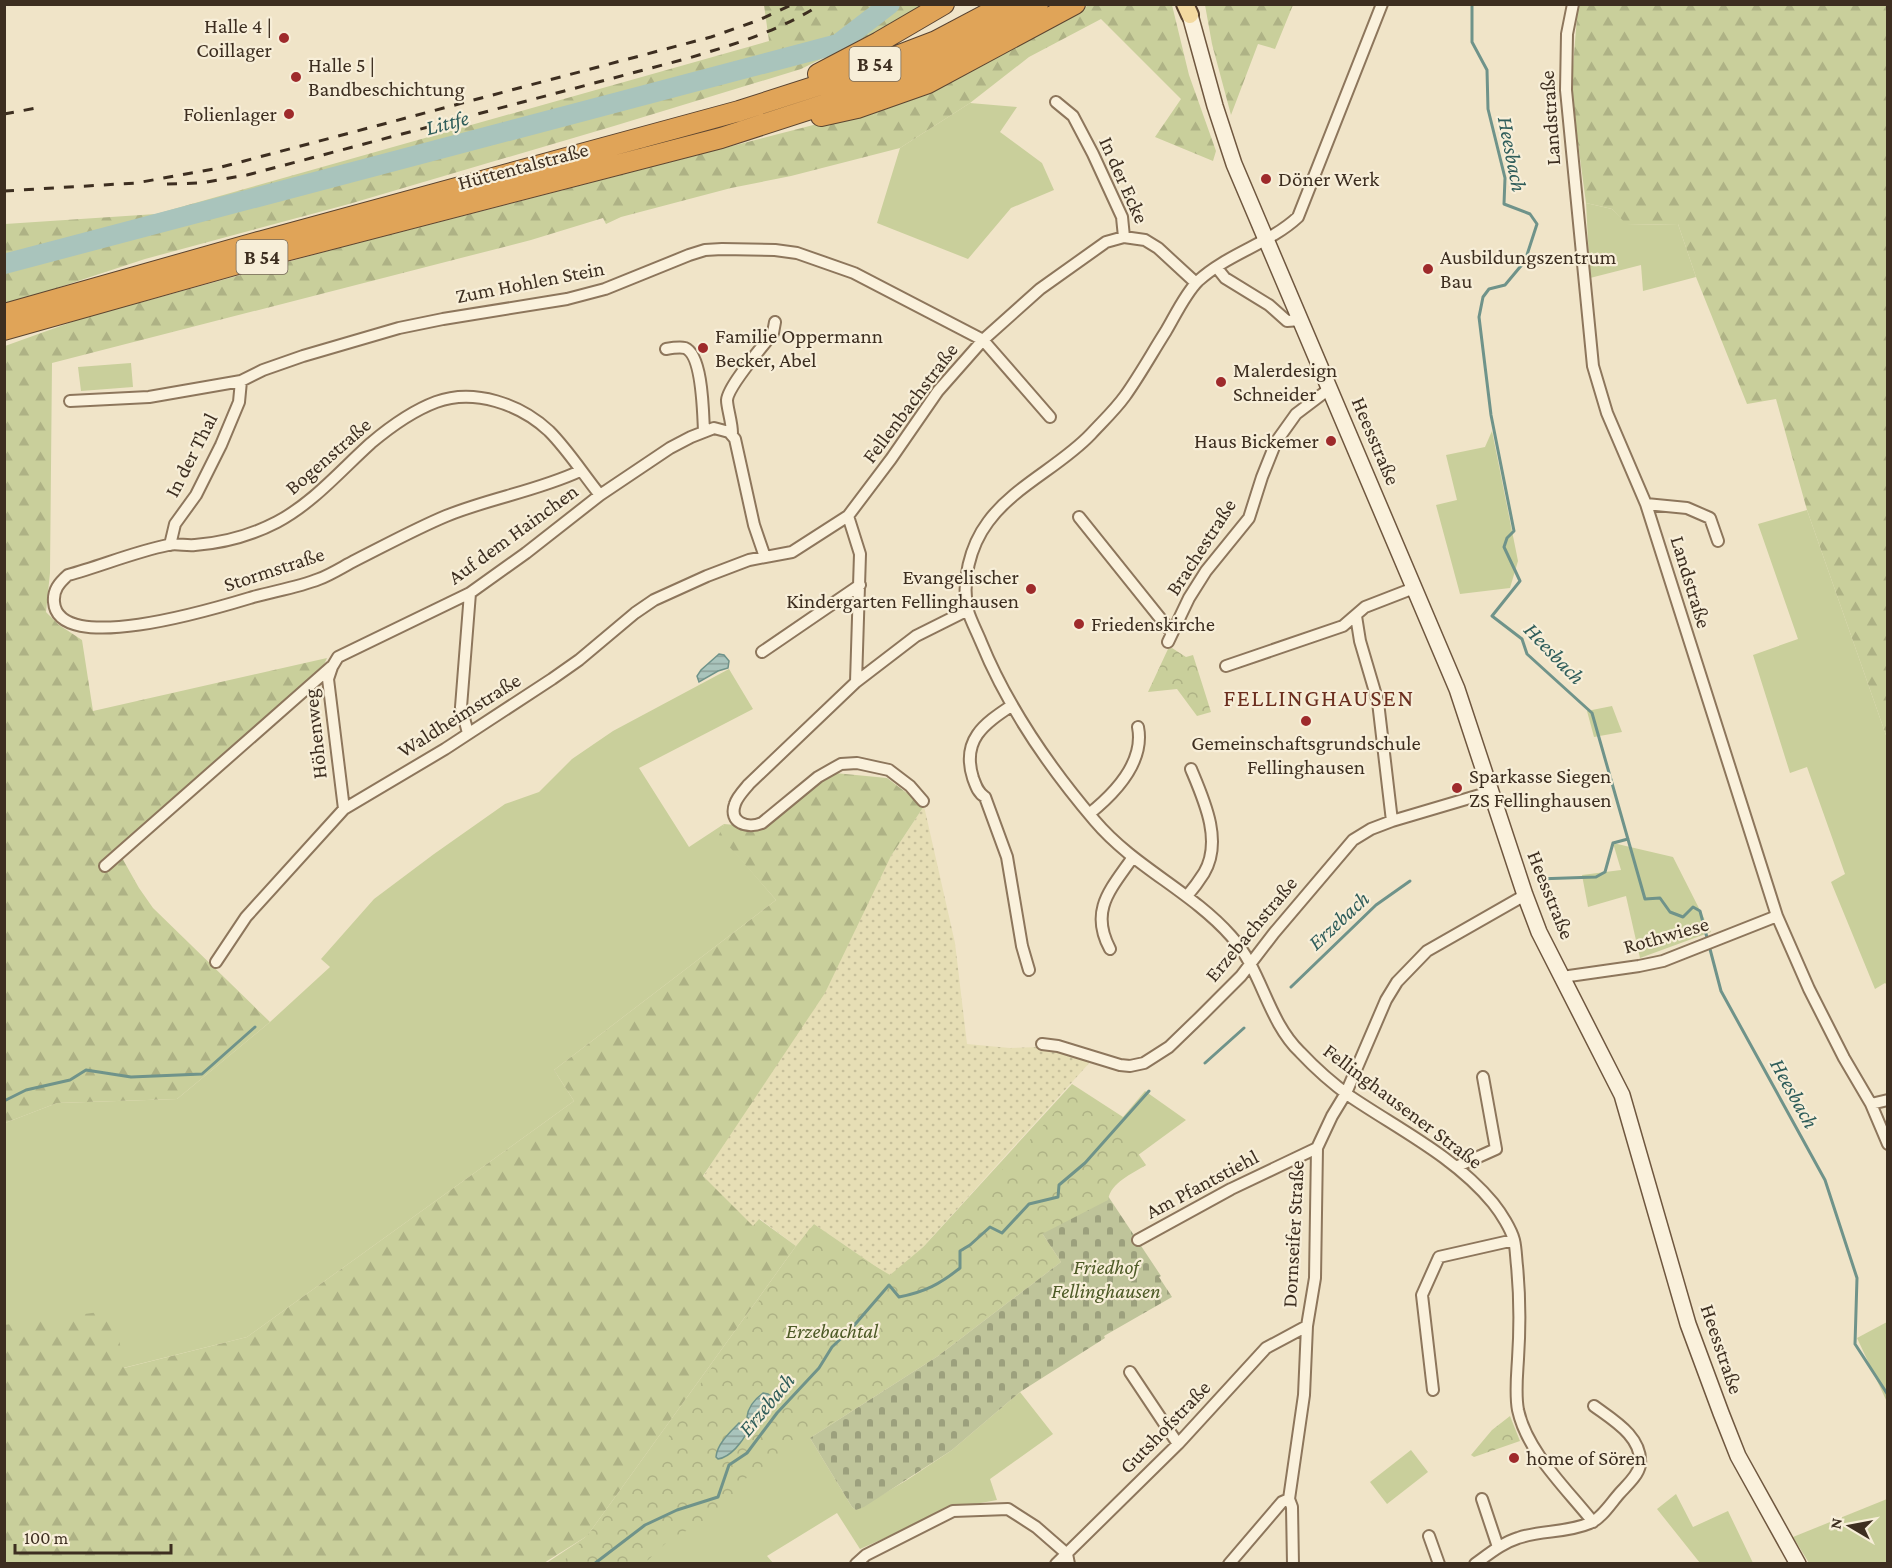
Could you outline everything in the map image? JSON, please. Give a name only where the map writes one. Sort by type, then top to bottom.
[{"type":"highway","points":[[739,111],[839,63],[922,19],[944,4]]},
{"type":"highway","name":"Hüttentalstraße","points":[[4,314],[739,111],[826,83],[936,41],[1006,4]]},
{"type":"highway","name":"Hüttentalstraße","points":[[4,330],[266,256],[721,138],[826,104],[941,57],[1038,4]]},
{"type":"highway","points":[[721,138],[858,108],[893,97],[928,83],[1075,4]]},
{"type":"main road","name":"Heesstraße","points":[[1190,12],[1215,106],[1234,164],[1456,689],[1539,932],[1622,1095],[1688,1324],[1738,1456],[1798,1563]]},
{"type":"street","points":[[1266,239],[1298,217],[1382,4]]},
{"type":"street","name":"Landstraße","points":[[1573,4],[1567,34],[1566,90],[1593,366],[1607,413],[1646,504],[1777,916],[1809,989],[1844,1058],[1871,1104],[1887,1144]]},
{"type":"street","name":"In der Ecke","points":[[1056,102],[1073,116],[1093,154],[1122,217],[1124,237],[1145,240],[1158,248],[1196,283]]},
{"type":"street","name":"Fellenbachstraße","points":[[848,516],[938,391],[983,340],[1040,289],[1106,242],[1124,237]]},
{"type":"street","name":"Fellinghausener Straße","points":[[1266,239],[1196,283],[1123,399],[1077,448],[1033,480],[987,522],[974,545],[970,560],[967,577],[968,610],[986,655],[1011,706],[1057,773],[1089,814],[1132,857],[1187,896],[1230,935],[1251,962],[1278,1023],[1297,1050],[1346,1093],[1458,1167],[1496,1206],[1514,1240],[1520,1319],[1516,1390],[1518,1410],[1527,1434],[1541,1457],[1593,1522]]},
{"type":"street","name":"Zum Hohlen Stein","points":[[70,401],[149,397],[241,381],[263,370],[303,356],[399,328],[567,299],[605,289],[705,250],[775,250],[815,258],[854,273],[983,340]]},
{"type":"street","points":[[1217,268],[1225,278],[1269,305],[1287,321],[1301,320]]},
{"type":"street","points":[[775,322],[773,333],[732,387],[727,400],[732,433],[754,525],[765,557],[792,552],[848,516],[860,554],[856,682]]},
{"type":"street","points":[[983,340],[1050,417]]},
{"type":"street","points":[[666,349],[684,348],[690,351],[695,360],[703,397],[704,431],[717,428],[732,433]]},
{"type":"street","name":"In der Thal","points":[[170,544],[175,524],[196,495],[221,445],[239,402],[241,381]]},
{"type":"street","name":"Brachestraße","points":[[1079,517],[1170,638],[1189,598],[1206,571],[1249,518],[1276,442],[1296,414],[1329,389]]},
{"type":"street","name":"Bogenstraße","points":[[54,593],[59,582],[68,575],[170,544],[191,546],[212,544],[247,535],[278,522],[305,504],[391,427],[411,414],[437,402],[465,398],[489,399],[506,404],[532,417],[549,431],[600,495]]},
{"type":"street","name":"Auf dem Hainchen","points":[[338,657],[470,593],[600,495],[670,448],[704,431]]},
{"type":"street","name":"Stormstraße","points":[[54,593],[54,605],[60,615],[68,622],[79,625],[124,627],[189,615],[319,579],[446,516],[483,502],[561,480],[580,471]]},
{"type":"street","points":[[1646,504],[1687,508],[1710,518],[1718,541]]},
{"type":"street","name":"Waldheimstraße","points":[[216,962],[246,917],[344,809],[468,733],[579,660],[654,600],[717,572],[749,560],[765,557]]},
{"type":"street","points":[[762,652],[860,585]]},
{"type":"street","points":[[1226,666],[1343,626],[1365,607],[1414,588]]},
{"type":"street","points":[[468,733],[461,707],[470,593]]},
{"type":"street","points":[[923,801],[897,774],[857,763],[841,764],[818,777],[762,823],[754,826],[742,825],[735,818],[733,811],[735,802],[749,784],[856,682],[916,636],[968,610]]},
{"type":"street","points":[[1356,616],[1360,640],[1378,702],[1392,821]]},
{"type":"street","name":"Höhenweg","points":[[338,657],[328,679],[344,809]]},
{"type":"street","points":[[105,866],[332,667]]},
{"type":"street","points":[[1011,706],[985,723],[974,743],[970,764],[977,788],[980,795],[985,797],[1007,857],[1022,946],[1029,970]]},
{"type":"street","points":[[1089,814],[1110,797],[1131,766],[1140,737],[1138,727]]},
{"type":"street","points":[[1187,896],[1205,872],[1212,843],[1211,826],[1205,802],[1191,769]]},
{"type":"street","name":"Erzebachstraße","points":[[1042,1044],[1058,1046],[1120,1065],[1130,1066],[1144,1063],[1169,1047],[1241,976],[1353,840],[1392,821],[1490,792]]},
{"type":"street","points":[[1110,949],[1101,933],[1103,907],[1108,893],[1132,857]]},
{"type":"street","name":"Dornseifer Straße","points":[[1293,1563],[1292,1507],[1289,1499],[1304,1395],[1307,1326],[1315,1278],[1317,1148],[1346,1093],[1386,1000],[1397,982],[1427,951],[1525,895]]},
{"type":"street","name":"Rothwiese","points":[[1562,976],[1663,961],[1777,916]]},
{"type":"street","points":[[1458,1167],[1497,1149],[1484,1077]]},
{"type":"street","points":[[1871,1104],[1887,1100]]},
{"type":"street","name":"Am Pfantstiehl","points":[[1138,1240],[1231,1189],[1317,1148]]},
{"type":"street","points":[[1433,1390],[1422,1294],[1439,1257],[1514,1240]]},
{"type":"street","name":"Gutshofstraße","points":[[1056,1563],[1068,1558],[1178,1444],[1266,1348],[1307,1326]]},
{"type":"street","points":[[1130,1372],[1178,1444]]},
{"type":"street","points":[[1475,1563],[1498,1547],[1519,1537],[1574,1529],[1593,1522],[1632,1480],[1640,1466],[1639,1456],[1628,1431],[1594,1406]]},
{"type":"street","points":[[1229,1563],[1282,1502],[1289,1499]]},
{"type":"street","points":[[1482,1499],[1498,1547]]},
{"type":"street","points":[[856,1563],[866,1555],[952,1511],[1008,1509],[1036,1527],[1068,1558]]},
{"type":"street","points":[[1429,1536],[1439,1563]]},
{"type":"shaded area","points":[[924,806],[955,943],[967,1044],[1010,1048],[1040,1047],[1092,1060],[894,1279],[814,1224],[796,1246],[760,1219],[753,1227],[703,1177],[765,1078],[891,856]]},
{"type":"green space","points":[[764,5],[924,5],[892,24],[801,69],[349,204],[145,259],[5,305],[5,224],[156,214],[769,41]]},
{"type":"green space","points":[[1089,5],[1172,5],[1189,75],[1216,151],[1213,161],[1155,137],[1181,99],[1101,19],[1029,57],[970,103],[900,148],[791,176],[731,188],[621,217],[606,224],[603,218],[531,240],[52,363],[50,573],[46,612],[59,625],[82,640],[93,711],[327,658],[321,671],[281,710],[117,849],[153,908],[270,1022],[177,1099],[57,1103],[5,1123],[5,346],[80,319],[335,249],[879,108],[944,82]]},
{"type":"green space","points":[[1205,5],[1293,5],[1275,49],[1258,44],[1231,115],[1212,44]]},
{"type":"green space","points":[[1578,5],[1887,5],[1887,738],[1807,510],[1776,399],[1747,404],[1696,277],[1678,224],[1627,225],[1612,209],[1586,203],[1571,91]]},
{"type":"green space","points":[[970,103],[1017,107],[1000,132],[1042,163],[1054,190],[1011,208],[968,259],[877,223],[900,148]]},
{"type":"green space","points":[[1586,203],[1612,209],[1628,225],[1678,224],[1696,277],[1643,291],[1641,265],[1590,278]]},
{"type":"green space","points":[[131,363],[133,387],[81,391],[78,367]]},
{"type":"green space","points":[[1492,431],[1518,561],[1510,588],[1460,594],[1436,505],[1457,500],[1446,455],[1485,447]]},
{"type":"green space","points":[[1807,510],[1887,738],[1887,985],[1885,983],[1875,989],[1831,882],[1845,874],[1807,767],[1790,773],[1753,655],[1798,639],[1758,524]]},
{"type":"green space","points":[[1172,648],[1186,657],[1193,655],[1211,712],[1197,716],[1177,689],[1148,692],[1168,649]]},
{"type":"green space","points":[[729,669],[753,709],[639,768],[689,847],[724,824],[720,835],[776,900],[554,1070],[574,1101],[247,1337],[123,1368],[5,1325],[5,1123],[57,1103],[177,1099],[270,1022],[330,967],[321,959],[374,899],[505,804],[539,792],[572,759],[613,731]]},
{"type":"green space","points":[[1612,706],[1622,732],[1594,737],[1587,711]]},
{"type":"green space","points":[[835,773],[887,778],[924,806],[891,856],[825,993],[703,1176],[753,1226],[759,1219],[796,1246],[587,1536],[544,1563],[5,1563],[4,1325],[114,1310],[124,1368],[247,1337],[574,1101],[554,1070],[776,900],[719,835],[724,824],[747,826]]},
{"type":"green space","points":[[1613,843],[1673,857],[1711,932],[1640,958],[1626,896],[1588,907],[1582,875],[1621,870]]},
{"type":"green space","name":"Erzebachtal","points":[[1072,1084],[1123,1117],[1145,1091],[1186,1120],[1040,1230],[1061,1262],[938,1356],[810,1438],[856,1510],[952,1450],[1020,1392],[1053,1434],[990,1479],[997,1500],[953,1508],[860,1549],[837,1513],[767,1556],[773,1563],[545,1564],[587,1536],[814,1224],[894,1279]]},
{"type":"green space","name":"Erzebachtal","points":[[1073,1089],[1121,1120],[1119,1126],[1146,1165],[1118,1183],[1108,1200],[1042,1234],[1057,1263],[904,1377],[748,1476],[728,1502],[706,1521],[670,1539],[648,1560],[640,1564],[561,1564],[652,1464],[701,1383],[810,1228],[890,1275],[959,1217],[1049,1119]]},
{"type":"green space","name":"Friedhof Fellinghausen","points":[[1100,1184],[1161,1276],[1159,1277],[1172,1297],[1104,1336],[1105,1338],[1020,1392],[952,1450],[864,1507],[856,1510],[852,1507],[810,1438],[938,1356],[1061,1262],[1040,1230]]},
{"type":"green space","points":[[1887,1322],[1887,1402],[1857,1338]]},
{"type":"green space","points":[[1510,1416],[1520,1441],[1474,1457],[1471,1455],[1492,1430]]},
{"type":"green space","points":[[1411,1450],[1428,1472],[1387,1504],[1370,1482]]},
{"type":"green space","points":[[1676,1494],[1693,1527],[1728,1511],[1753,1563],[1700,1563],[1657,1509]]},
{"type":"green space","points":[[1887,1499],[1887,1563],[1809,1563],[1793,1537]]},
{"type":"water","points":[[719,654],[724,655],[729,661],[728,668],[699,682],[697,676],[701,670]]},
{"type":"water","points":[[763,1393],[776,1400],[775,1405],[758,1425],[747,1417],[752,1404]]},
{"type":"water","points":[[739,1423],[748,1431],[746,1435],[732,1452],[718,1459],[716,1457],[721,1443]]},
{"type":"waterway","name":"Littfe","points":[[4,264],[838,44],[890,4]]},
{"type":"waterway","name":"Heesbach","points":[[1472,4],[1472,42],[1487,70],[1488,109],[1505,178],[1504,204],[1530,214],[1537,224],[1525,261],[1505,285],[1489,289],[1483,297],[1479,317],[1491,415],[1514,531],[1507,538],[1504,547],[1520,581],[1492,616],[1522,639],[1527,654],[1592,713],[1645,899],[1660,898],[1670,912],[1683,917],[1693,907],[1700,911],[1721,991],[1825,1180],[1857,1278],[1855,1344],[1888,1395]]},
{"type":"waterway","name":"Erzebach","points":[[1537,879],[1596,877],[1605,872],[1613,843],[1628,839]]},
{"type":"waterway","name":"Erzebach","points":[[1291,987],[1376,905],[1410,881]]},
{"type":"waterway","points":[[4,1101],[26,1090],[70,1080],[86,1070],[131,1077],[202,1074],[255,1027]]},
{"type":"waterway","name":"Erzebach","points":[[1205,1063],[1244,1028]]},
{"type":"waterway","name":"Erzebach","points":[[594,1564],[645,1525],[677,1510],[718,1497],[729,1465],[747,1453],[777,1413],[819,1368],[832,1347],[851,1329],[889,1285],[899,1297],[932,1287],[960,1268],[960,1251],[990,1227],[1002,1233],[1029,1204],[1058,1197],[1059,1185],[1085,1163],[1149,1091]]},
{"type":"railway","points":[[4,191],[136,183],[214,169],[711,37],[759,20],[793,4]]},
{"type":"railway","points":[[167,184],[201,183],[247,175],[689,58],[773,29],[821,4]]},
{"type":"railway","points":[[4,114],[42,107]]},
{"type":"place","name":"Halle 4 | Coillager","points":[[284,38]]},
{"type":"place","name":"Halle 5 | Bandbeschichtung","points":[[296,77]]},
{"type":"place","name":"Folienlager","points":[[289,114]]},
{"type":"place","name":"Döner Werk","points":[[1266,179]]},
{"type":"place","name":"Ausbildungszentrum Bau","points":[[1428,269]]},
{"type":"place","name":"Familie Oppermann Becker, Abel","points":[[703,348]]},
{"type":"place","name":"Malerdesign Schneider","points":[[1221,382]]},
{"type":"place","name":"Haus Bickemer","points":[[1331,441]]},
{"type":"place","name":"Evangelischer Kindergarten Fellinghausen","points":[[1031,589]]},
{"type":"place","name":"Friedenskirche","points":[[1079,624]]},
{"type":"place","name":"Gemeinschaftsgrundschule Fellinghausen","points":[[1306,721]]},
{"type":"place","name":"Sparkasse Siegen ZS Fellinghausen","points":[[1457,788]]},
{"type":"place","name":"home of Sören","points":[[1514,1458]]},
{"type":"district","name":"FELLINGHAUSEN","points":[[1319,698]]}]
